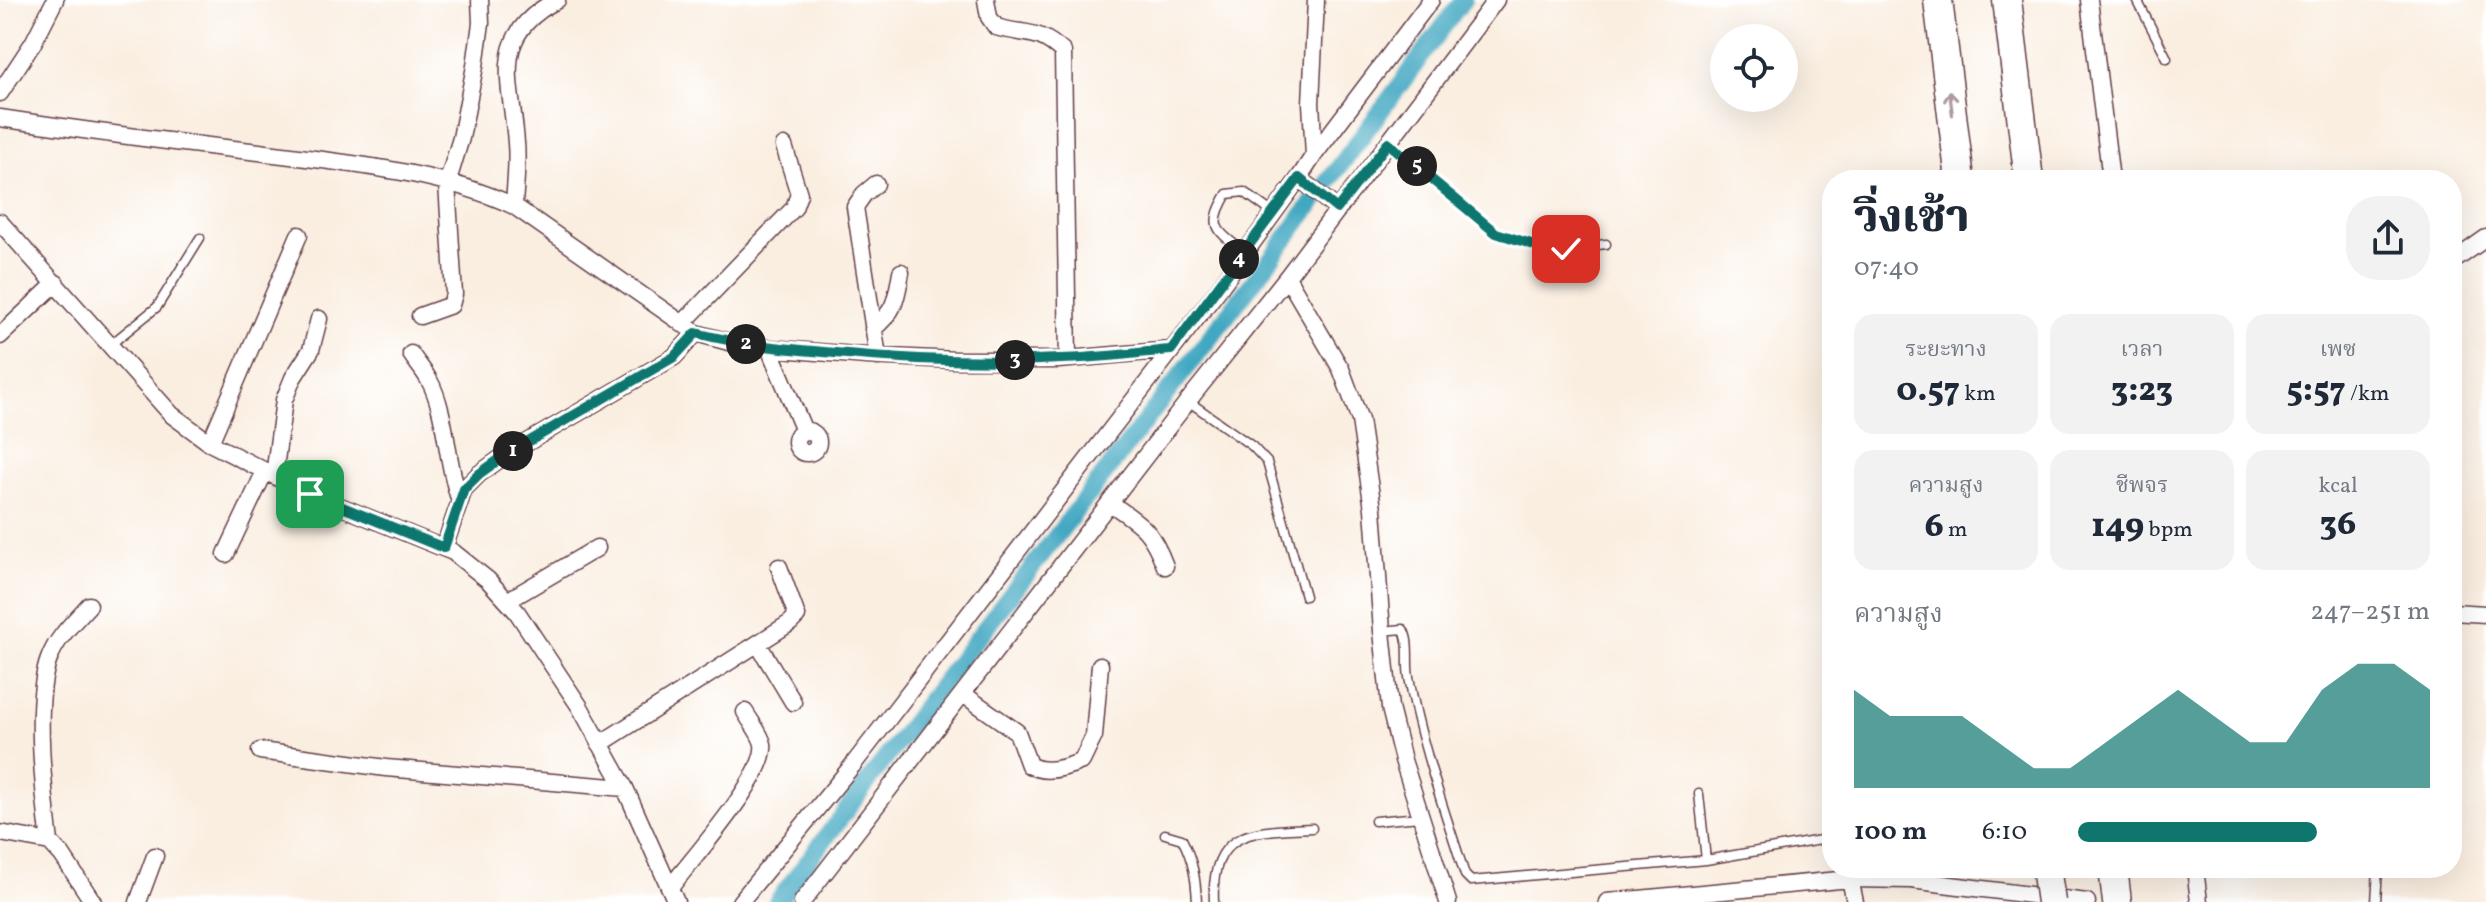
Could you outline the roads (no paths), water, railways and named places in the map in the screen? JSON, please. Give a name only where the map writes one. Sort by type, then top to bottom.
[{"type":"highway","points":[[1938,0],[1959,170]]},
{"type":"highway","points":[[2007,0],[2028,170]]},
{"type":"highway","points":[[2048,878],[2051,902]]},
{"type":"street","points":[[0,93],[33,43],[55,0]]},
{"type":"street","points":[[420,316],[444,310],[451,305],[454,294],[447,184],[461,138],[475,66],[481,23],[480,0]]},
{"type":"street","points":[[514,206],[518,164],[507,65],[518,32],[532,17],[557,0]]},
{"type":"street","points":[[986,0],[989,17],[996,27],[1029,31],[1050,40],[1063,52],[1068,359]]},
{"type":"street","points":[[1314,155],[1311,103],[1316,0]]},
{"type":"street","points":[[740,902],[852,766],[1273,213],[1303,182],[1314,155],[1431,0]]},
{"type":"street","points":[[802,902],[1287,277],[1332,206],[1388,143],[1496,0]]},
{"type":"street","points":[[2089,0],[2110,170]]},
{"type":"street","points":[[0,118],[354,164],[495,197],[514,206],[696,333],[729,342],[878,357],[1068,359],[1171,350]]},
{"type":"street","points":[[682,324],[794,208],[799,194],[784,146]]},
{"type":"street","points":[[1303,182],[1332,206]]},
{"type":"street","points":[[876,184],[855,207],[878,357]]},
{"type":"street","points":[[0,222],[172,415],[210,443],[310,494],[444,548],[488,580],[507,601],[580,707],[625,788],[673,895]]},
{"type":"street","points":[[210,443],[299,235]]},
{"type":"street","points":[[2462,255],[2486,238]]},
{"type":"street","points":[[873,329],[891,315],[901,272]]},
{"type":"street","points":[[1287,277],[1341,369],[1360,420],[1373,509],[1390,708],[1420,817],[1448,902]]},
{"type":"street","points":[[0,336],[56,283]]},
{"type":"street","points":[[226,554],[269,473],[284,400],[293,378],[311,350],[319,319]]},
{"type":"street","points":[[444,548],[464,489],[479,474],[504,456],[674,357],[696,333]]},
{"type":"street","points":[[769,348],[804,431]]},
{"type":"street","points":[[411,354],[429,381],[437,402],[453,483],[460,501]]},
{"type":"street","points":[[1110,503],[1143,526],[1155,540],[1165,566]]},
{"type":"street","points":[[507,601],[597,548]]},
{"type":"street","points":[[600,744],[790,623],[797,616],[779,567]]},
{"type":"street","points":[[89,605],[59,637],[48,660],[43,696],[42,753],[50,842],[93,902]]},
{"type":"street","points":[[2462,613],[2486,614]]},
{"type":"street","points":[[758,644],[793,702]]},
{"type":"street","points":[[963,694],[1017,732],[1029,765],[1036,769],[1069,767],[1082,761],[1094,736],[1100,665]]},
{"type":"street","points":[[673,895],[747,789],[762,759],[763,743],[745,712]]},
{"type":"street","points":[[260,751],[386,768],[625,788]]},
{"type":"street","points":[[0,833],[50,842]]},
{"type":"street","points":[[138,902],[155,856]]},
{"type":"street","points":[[1607,902],[1822,877]]},
{"type":"street","points":[[1850,878],[1855,902]]},
{"type":"street","points":[[1888,878],[2087,902]]},
{"type":"street","points":[[2196,878],[2199,902]]},
{"type":"lane","points":[[2137,0],[2167,58]]},
{"type":"lane","points":[[1388,143],[1496,233],[1541,247],[1566,249],[1606,244]]},
{"type":"lane","points":[[1244,252],[1217,230],[1214,221],[1227,194],[1244,192],[1273,213]]},
{"type":"lane","points":[[110,345],[157,307],[200,238]]},
{"type":"lane","points":[[1188,401],[1252,446],[1267,462],[1305,596]]},
{"type":"lane","points":[[1382,631],[1405,631],[1408,674],[1416,711],[1462,866],[1471,881],[1706,860],[1822,840]]},
{"type":"lane","points":[[1699,794],[1706,860]]},
{"type":"lane","points":[[1375,821],[1420,817]]},
{"type":"lane","points":[[1214,902],[1213,887],[1227,846],[1256,831],[1312,828]]},
{"type":"lane","points":[[1165,834],[1182,839],[1190,855],[1196,877],[1197,902]]},
{"type":"lane","points":[[2376,902],[2377,878]]},
{"type":"waterway","points":[[777,902],[1264,268],[1463,0]]}]
